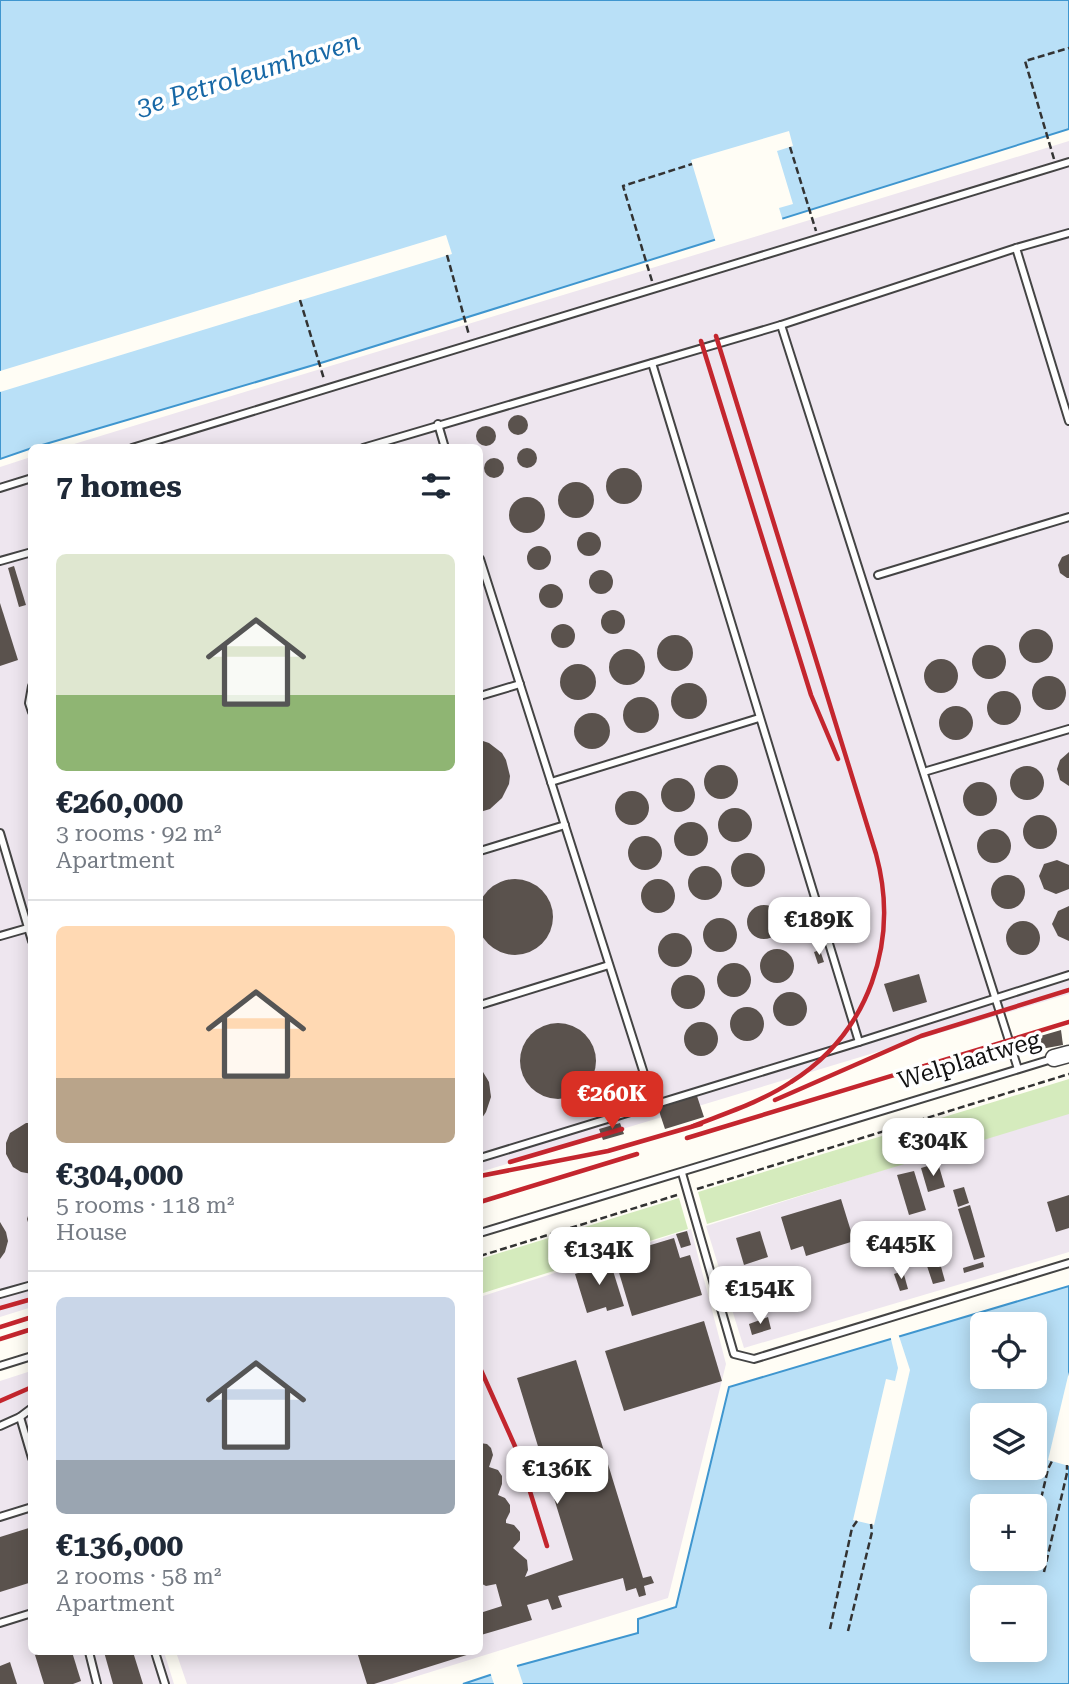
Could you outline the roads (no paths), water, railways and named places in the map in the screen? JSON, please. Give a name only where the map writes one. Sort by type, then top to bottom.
[{"type":"lane","points":[[145,444],[1069,162]]},
{"type":"lane","points":[[376,444],[781,325],[1069,233]]},
{"type":"lane","points":[[1016,248],[1069,421]]},
{"type":"lane","points":[[781,325],[1017,1069]]},
{"type":"lane","points":[[652,363],[859,1042]]},
{"type":"lane","points":[[438,424],[444,444]]},
{"type":"lane","points":[[0,488],[28,479]]},
{"type":"lane","points":[[878,575],[1069,517]]},
{"type":"lane","points":[[0,561],[28,553]]},
{"type":"lane","points":[[483,568],[654,1105]]},
{"type":"lane","points":[[483,695],[520,684]]},
{"type":"lane","points":[[551,782],[759,719]]},
{"type":"lane","points":[[927,771],[1069,729]]},
{"type":"lane","points":[[483,850],[565,825]]},
{"type":"lane","points":[[0,833],[28,928],[0,936]]},
{"type":"lane","points":[[483,1004],[609,965]]},
{"type":"lane","points":[[483,1157],[1069,975]]},
{"type":"lane","name":"Welplaatweg","points":[[483,1232],[1062,1056]]},
{"type":"lane","points":[[682,1173],[734,1354],[754,1359],[890,1321],[1069,1263]]},
{"type":"lane","points":[[0,1294],[28,1285]]},
{"type":"lane","points":[[0,1366],[28,1357]]},
{"type":"lane","points":[[0,1426],[28,1411]]},
{"type":"lane","points":[[20,1417],[28,1444]]},
{"type":"lane","points":[[0,1517],[28,1508]]},
{"type":"lane","points":[[0,1623],[28,1614]]},
{"type":"lane","points":[[90,1655],[97,1684]]},
{"type":"lane","points":[[156,1655],[165,1684]]},
{"type":"water","name":"3e Petroleumhaven","points":[[0,0],[1069,0],[1069,129],[324,362],[46,444],[28,444],[28,449],[0,459]]},
{"type":"water","points":[[1069,1286],[1069,1684],[463,1684],[517,1666],[638,1633],[638,1619],[676,1607],[729,1387],[970,1315],[970,1389],[1047,1389],[1047,1312],[981,1312]]},
{"type":"railway","points":[[693,1126],[780,1089],[818,1062],[841,1038],[872,983],[884,920],[876,854],[716,336]]},
{"type":"railway","points":[[701,341],[811,695],[838,759]]},
{"type":"railway","points":[[775,1100],[921,1036],[1069,990]]},
{"type":"railway","points":[[687,1138],[1069,1022]]},
{"type":"railway","points":[[483,1175],[608,1151],[701,1124]]},
{"type":"railway","points":[[510,1162],[622,1129]]},
{"type":"railway","points":[[483,1201],[637,1154]]},
{"type":"railway","points":[[0,1308],[28,1300]]},
{"type":"railway","points":[[0,1327],[28,1318]]},
{"type":"railway","points":[[0,1339],[28,1330]]},
{"type":"railway","points":[[483,1375],[518,1453],[547,1546]]},
{"type":"railway","points":[[0,1401],[28,1389]]}]
